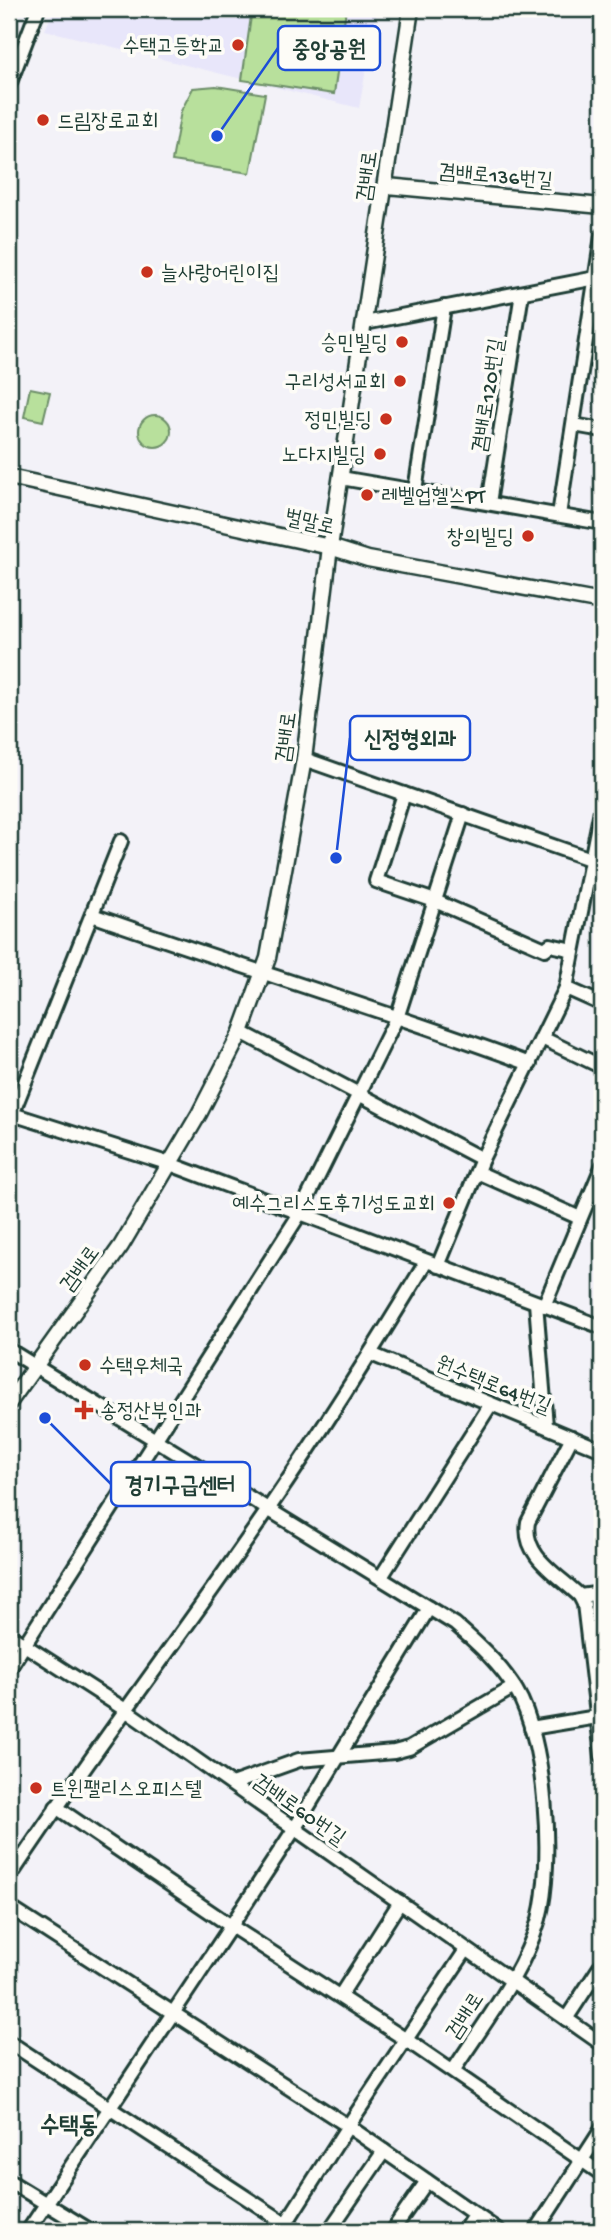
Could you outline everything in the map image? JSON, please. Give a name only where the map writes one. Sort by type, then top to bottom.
[{"type":"street","points":[[9,85],[38,9]]},
{"type":"street","name":"검배로","points":[[9,1403],[121,1246],[170,1164],[240,1032],[262,975],[285,875],[304,760],[330,547],[387,186],[411,9]]},
{"type":"street","name":"겸배로136번길","points":[[387,186],[602,206]]},
{"type":"street","points":[[559,515],[602,236]]},
{"type":"street","points":[[365,323],[596,278]]},
{"type":"street","name":"겸배로120번길","points":[[489,503],[522,293]]},
{"type":"street","points":[[415,490],[444,307]]},
{"type":"street","points":[[574,425],[602,430]]},
{"type":"street","name":"벌말로","points":[[9,477],[330,547],[368,559],[602,602]]},
{"type":"street","points":[[341,478],[602,523]]},
{"type":"street","points":[[304,760],[590,859]]},
{"type":"street","points":[[404,794],[376,881],[435,901],[545,948],[550,945],[573,950]]},
{"type":"street","points":[[9,1878],[124,1709],[269,1509],[432,1264],[566,988],[602,805]]},
{"type":"street","points":[[9,1669],[299,1215],[398,1015],[463,814]]},
{"type":"street","points":[[121,841],[10,1117],[170,1164],[299,1215],[602,1327]]},
{"type":"street","points":[[92,915],[262,975],[398,1015],[530,1063]]},
{"type":"street","points":[[566,988],[602,1004]]},
{"type":"street","points":[[240,1032],[482,1158]]},
{"type":"street","points":[[542,1038],[602,1067]]},
{"type":"street","points":[[546,1426],[540,1304],[602,1167]]},
{"type":"street","points":[[477,1172],[580,1218]]},
{"type":"street","name":"검배로","points":[[9,1350],[455,1624],[489,1653],[514,1687],[540,1759],[547,1842],[539,1918],[511,1982],[453,2071]]},
{"type":"street","name":"원수택로64번길","points":[[371,1354],[602,1450]]},
{"type":"street","points":[[381,1577],[491,1404]]},
{"type":"street","points":[[572,1437],[528,1522],[526,1536],[534,1555],[580,1596],[584,1604],[602,1756]]},
{"type":"street","points":[[580,1596],[602,1593]]},
{"type":"street","points":[[29,2231],[295,1828],[429,1608]]},
{"type":"street","name":"검배로60번길","points":[[9,1635],[124,1709],[602,2044]]},
{"type":"street","points":[[232,1784],[299,1760],[394,1752],[408,1748],[514,1687]]},
{"type":"street","points":[[531,1728],[599,1718]]},
{"type":"street","points":[[56,1807],[231,1926],[408,2040],[602,2174]]},
{"type":"street","points":[[340,1996],[400,1902]]},
{"type":"street","points":[[9,1907],[348,2126],[499,2231]]},
{"type":"street","points":[[9,2042],[288,2229],[348,2126],[466,1950]]},
{"type":"street","points":[[566,2019],[602,1964]]},
{"type":"street","points":[[536,2231],[602,2129]]},
{"type":"street","points":[[329,2231],[384,2151]]},
{"type":"street","points":[[9,2181],[91,2231]]},
{"type":"street","points":[[392,2231],[427,2181]]},
{"type":"street","points":[[464,2231],[475,2214]]},
{"type":"shaded area","name":"수택고등학교","points":[[54,9],[377,9],[359,108],[45,30]]},
{"type":"green space","points":[[252,9],[346,9],[334,94],[242,80]]},
{"type":"green space","points":[[216,86],[265,94],[250,173],[172,161],[181,111],[193,88]]},
{"type":"green space","points":[[30,388],[50,392],[43,421],[24,417]]},
{"type":"green space","points":[[155,415],[166,420],[171,431],[166,442],[155,447],[144,442],[139,431],[144,420]]},
{"type":"place","name":"수택고등학교","points":[[238,45]]},
{"type":"place","name":"드림장로교회","points":[[43,120]]},
{"type":"place","name":"중앙공원","points":[[217,136]]},
{"type":"place","name":"늘사랑어린이집","points":[[147,272]]},
{"type":"place","name":"승민빌딩","points":[[402,342]]},
{"type":"place","name":"구리성서교회","points":[[400,381]]},
{"type":"place","name":"정민빌딩","points":[[386,419]]},
{"type":"place","name":"노다지빌딩","points":[[380,454]]},
{"type":"place","name":"레벨업헬스PT","points":[[367,495]]},
{"type":"place","name":"창의빌딩","points":[[528,536]]},
{"type":"place","name":"신정형외과","points":[[336,858]]},
{"type":"place","name":"예수그리스도후기성도교회","points":[[449,1203]]},
{"type":"place","name":"수택우체국","points":[[85,1365]]},
{"type":"place","name":"송정산부인과","points":[[84,1410]]},
{"type":"place","name":"경기구급센터","points":[[45,1418]]},
{"type":"place","name":"트윈팰리스오피스텔","points":[[36,1788]]},
{"type":"district","name":"수택동","points":[[69,2124]]}]
